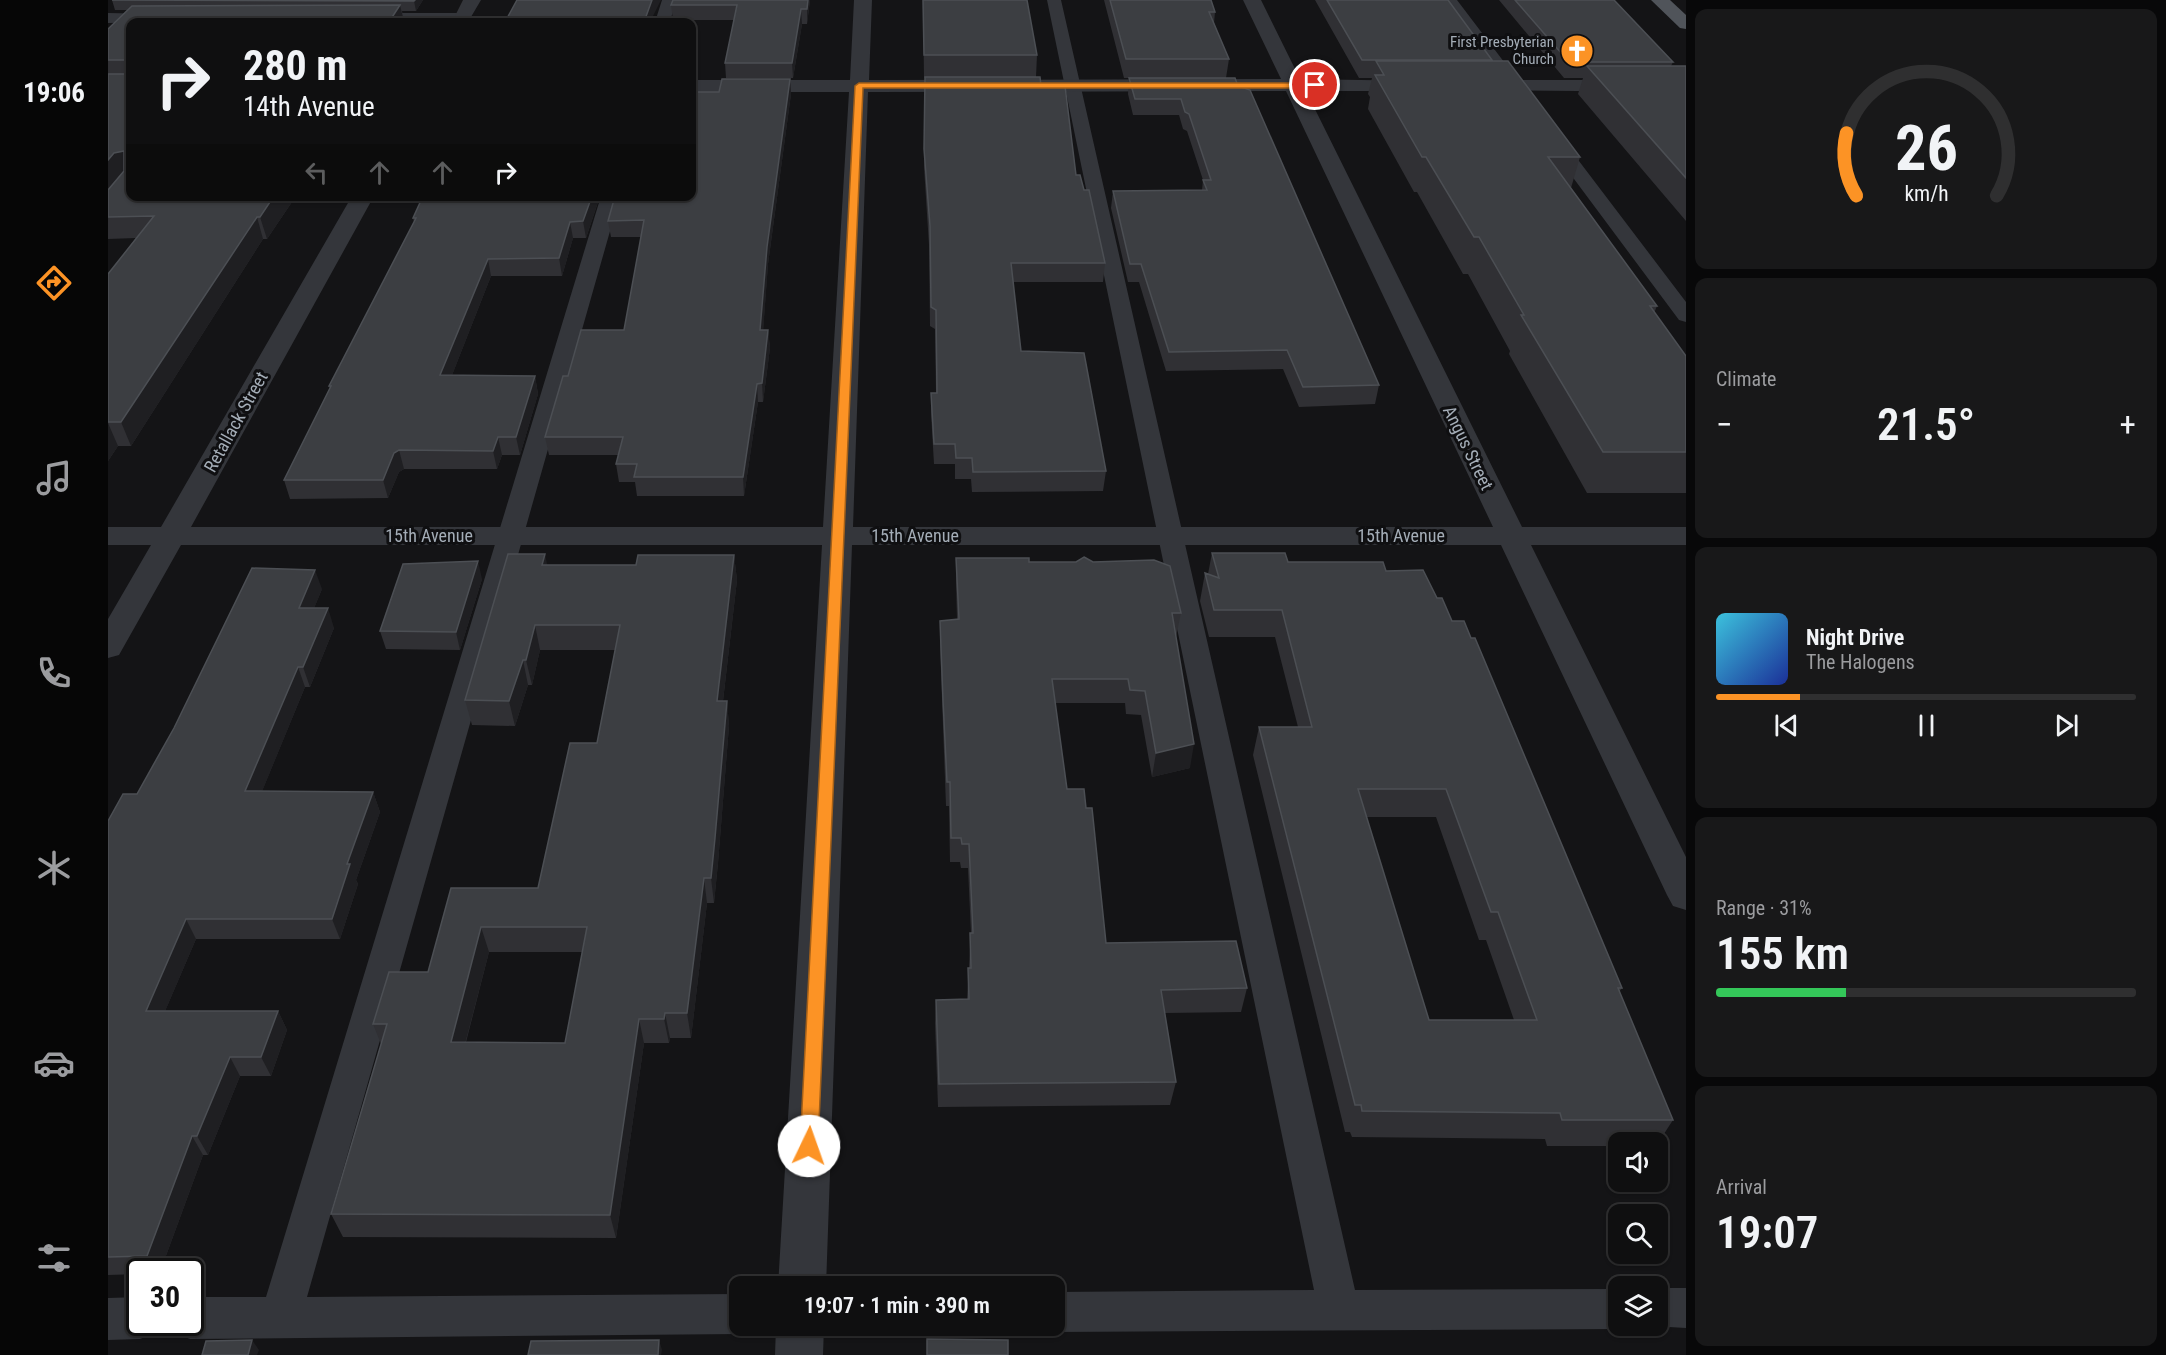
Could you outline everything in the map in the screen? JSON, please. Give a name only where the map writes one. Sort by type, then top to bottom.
[{"type":"main road","points":[[1660,0],[1686,24]]},
{"type":"street","points":[[462,18],[472,0]]},
{"type":"street","points":[[803,1276],[863,0]]},
{"type":"street","name":"Angus Street","points":[[1252,0],[1686,895]]},
{"type":"street","points":[[696,86],[1432,86]]},
{"type":"street","points":[[1467,86],[1686,86]]},
{"type":"street","name":"Retallack Street","points":[[108,647],[360,201]]},
{"type":"street","name":"15th Avenue","points":[[108,536],[1686,536]]},
{"type":"street","points":[[799,1355],[800,1336]]},
{"type":"lane","points":[[664,18],[669,0]]},
{"type":"lane","points":[[1054,0],[1339,1311]]},
{"type":"lane","points":[[1449,0],[1527,104]]},
{"type":"lane","points":[[108,18],[126,18]]},
{"type":"lane","points":[[1541,123],[1686,316]]},
{"type":"lane","points":[[280,1317],[610,201]]},
{"type":"lane","points":[[1668,1308],[1686,1308]]},
{"type":"lane","points":[[1065,1312],[1608,1309]]},
{"type":"lane","points":[[204,1318],[729,1314]]},
{"type":"lane","points":[[108,1319],[126,1318]]},
{"type":"building","points":[[112,0],[415,0],[414,1]]},
{"type":"building","points":[[517,0],[652,0],[645,18],[507,18]]},
{"type":"building","points":[[673,0],[808,0],[807,9],[801,9],[792,63],[725,63],[737,5],[671,5]]},
{"type":"building","points":[[923,0],[1027,0],[1037,55],[924,55]]},
{"type":"building","points":[[1110,0],[1211,0],[1215,12],[1209,12],[1229,59],[1126,59]]},
{"type":"building","points":[[1327,0],[1448,0],[1492,60],[1362,60]]},
{"type":"building","points":[[1515,0],[1614,0],[1673,62],[1569,62]]},
{"type":"building","points":[[400,5],[392,18],[126,18],[126,201],[271,201],[260,217],[257,217],[121,422],[108,422],[108,274],[154,216],[108,217],[108,190],[124,171],[124,151],[114,153],[108,160],[108,74],[125,74],[125,60],[108,60],[108,29],[132,6]]},
{"type":"building","points":[[1376,61],[1508,61],[1580,157],[1548,157],[1657,306],[1650,306],[1686,356],[1686,452],[1603,452],[1521,315],[1524,315],[1479,237],[1474,237],[1426,157],[1422,157],[1375,75],[1384,75]]},
{"type":"building","points":[[1587,66],[1686,66],[1686,178]]},
{"type":"building","points":[[925,77],[1040,77],[1041,86],[1065,86],[1076,175],[1080,175],[1084,190],[1089,190],[1105,263],[1011,263],[1021,351],[1084,353],[1106,471],[973,472],[972,458],[956,458],[955,444],[934,444],[931,393],[937,393],[936,310],[931,307],[930,226],[924,149]]},
{"type":"building","points":[[1129,78],[1235,78],[1238,86],[1250,90],[1379,385],[1303,387],[1287,350],[1169,352],[1141,264],[1130,264],[1113,191],[1207,190],[1203,180],[1211,180],[1189,114],[1185,112],[1181,99],[1135,99]]},
{"type":"building","points":[[722,79],[790,79],[767,247],[760,330],[768,330],[762,383],[757,384],[743,477],[634,477],[637,464],[616,464],[623,437],[545,437],[563,376],[568,376],[581,330],[624,330],[644,220],[608,221],[614,201],[696,201],[696,92],[719,92]]},
{"type":"building","points":[[421,201],[590,201],[583,221],[570,222],[559,258],[488,259],[440,375],[535,376],[516,437],[498,437],[493,451],[399,450],[394,453],[383,480],[284,480],[331,386],[329,386],[416,218],[413,218]]},
{"type":"building","points":[[1212,553],[1285,553],[1288,562],[1383,562],[1386,571],[1423,570],[1437,598],[1442,598],[1452,621],[1464,621],[1471,638],[1475,638],[1622,988],[1618,988],[1673,1120],[1562,1120],[1560,1113],[1362,1111],[1361,1105],[1355,1105],[1259,727],[1312,727],[1282,610],[1214,610],[1205,573],[1219,578]],"holes":[[[1358,789],[1446,789],[1491,912],[1498,912],[1537,1020],[1429,1020]]]},
{"type":"building","points":[[508,554],[545,554],[542,565],[636,565],[638,555],[734,555],[717,701],[727,701],[711,878],[704,878],[687,1013],[665,1013],[664,1019],[639,1019],[610,1215],[331,1214],[387,1024],[373,1024],[389,972],[428,972],[451,888],[538,888],[570,743],[597,743],[620,625],[535,625],[526,660],[523,660],[509,701],[465,700]],"holes":[[[481,927],[587,927],[565,1043],[451,1042]]]},
{"type":"building","points":[[1084,557],[1093,562],[1154,560],[1170,566],[1181,613],[1172,613],[1194,744],[1156,753],[1145,691],[1130,690],[1128,679],[1052,679],[1067,789],[1084,789],[1086,808],[1092,808],[1106,943],[1236,941],[1247,988],[1161,990],[1176,1082],[939,1084],[936,1000],[969,999],[970,933],[973,933],[969,844],[962,844],[961,838],[951,838],[950,782],[947,782],[943,700],[940,621],[959,619],[956,558],[1029,558],[1029,562],[1076,562]]},
{"type":"building","points":[[478,561],[456,632],[380,631],[403,564]]},
{"type":"building","points":[[252,568],[315,570],[299,608],[328,608],[303,667],[298,667],[245,791],[373,792],[347,864],[350,864],[332,919],[186,919],[146,1011],[278,1011],[261,1057],[230,1057],[197,1136],[192,1136],[147,1256],[108,1257],[108,821],[123,794],[137,794],[174,728]]},
{"type":"building","points":[[927,1339],[1008,1340],[1008,1355],[927,1355]]},
{"type":"building","points":[[252,1340],[248,1355],[202,1355],[206,1341]]},
{"type":"building","points":[[659,1340],[658,1355],[528,1355],[531,1341]]},
{"type":"place","name":"First Presbyterian Church","points":[[1577,51]]},
{"type":"route","points":[[809,1146],[859,86],[1315,85]]}]
